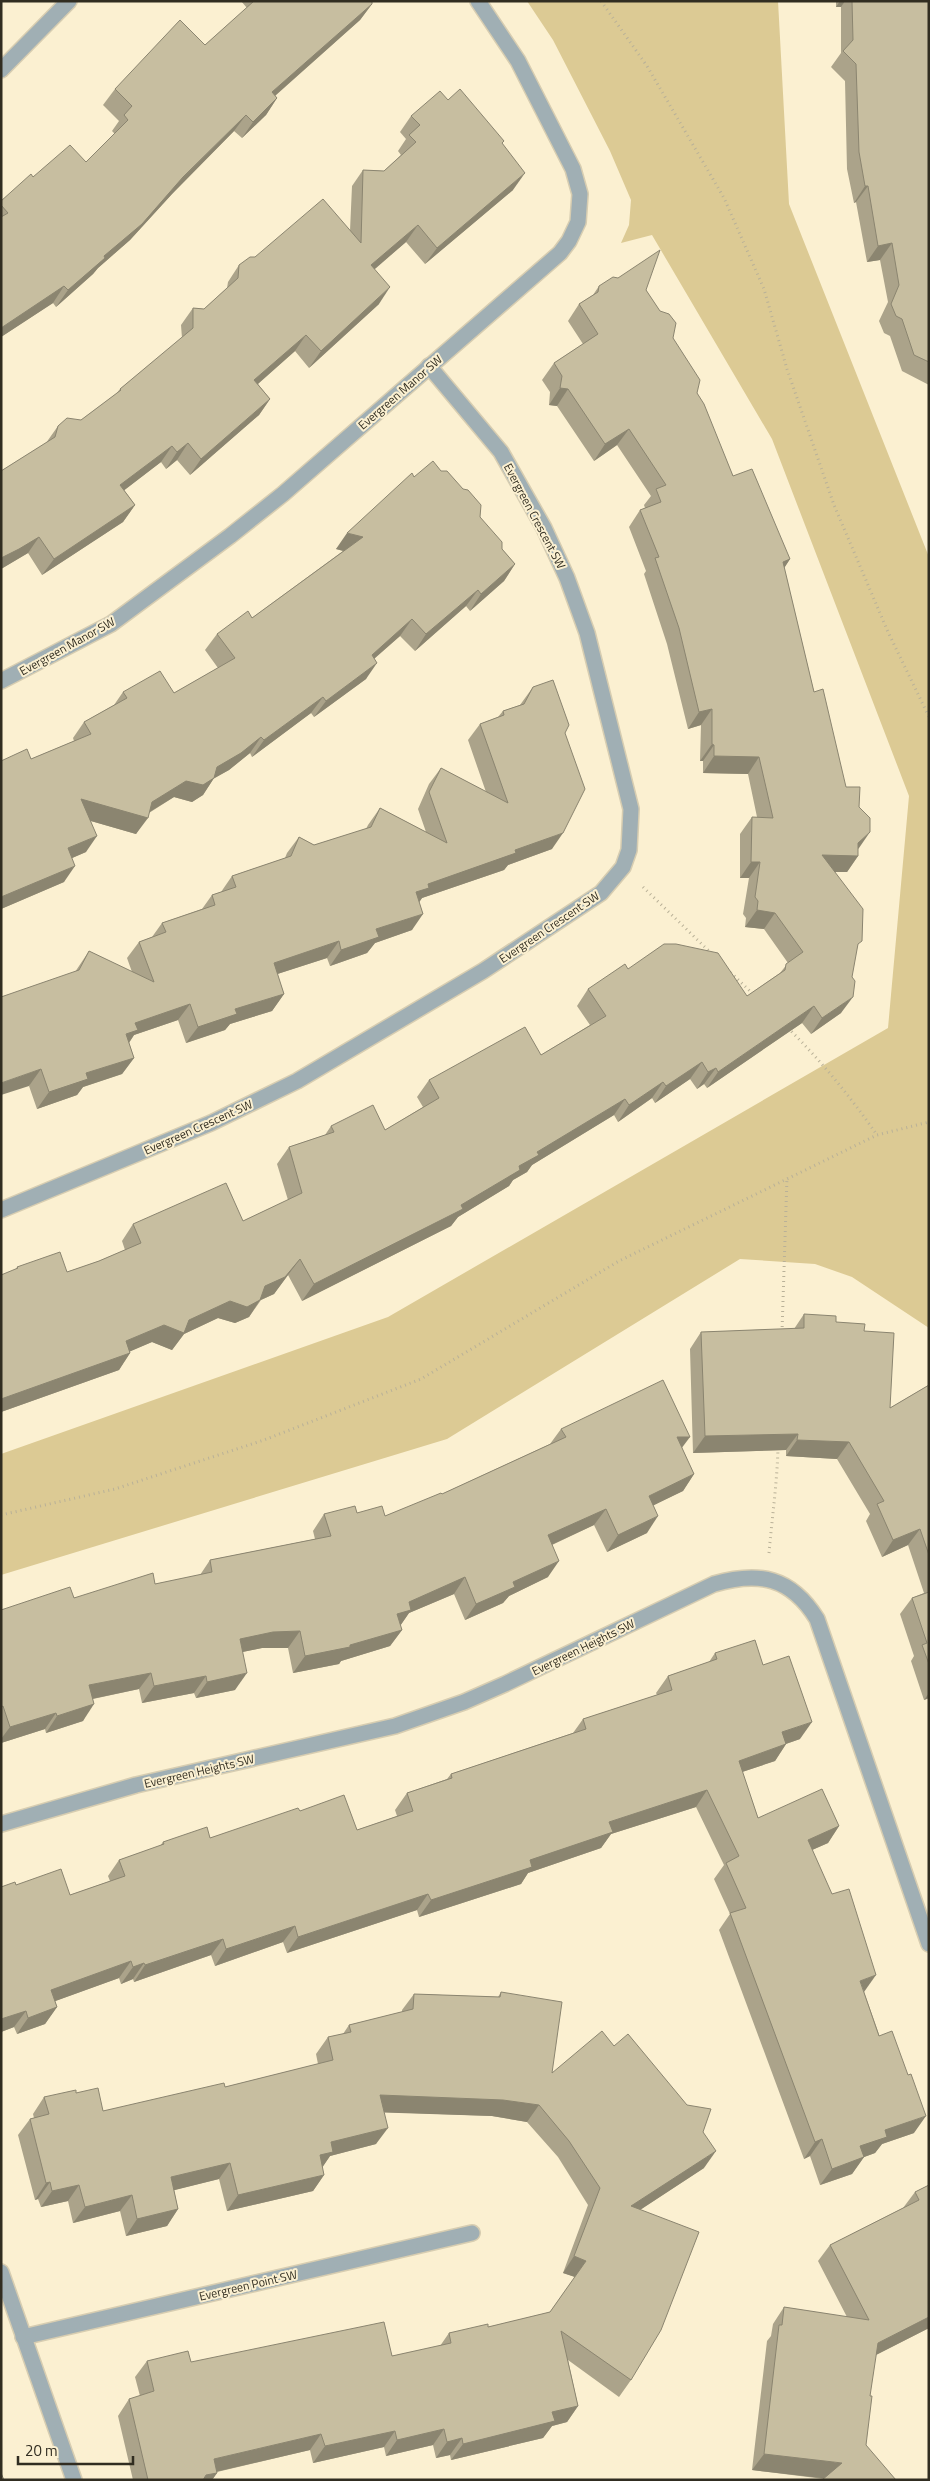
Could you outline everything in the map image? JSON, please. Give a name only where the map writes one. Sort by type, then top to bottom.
[{"type":"street","points":[[1,70],[69,1]]},
{"type":"street","name":"Evergreen Manor SW","points":[[1,681],[111,624],[283,494],[560,253],[569,241],[578,222],[580,194],[573,169],[518,61],[478,1]]},
{"type":"street","name":"Evergreen Crescent SW","points":[[1,1210],[211,1123],[297,1081],[483,971],[586,904],[601,893],[623,867],[629,850],[631,810],[587,634],[568,578],[544,528],[501,452],[429,366]]},
{"type":"street","name":"Evergreen Heights SW","points":[[1,1824],[127,1787],[395,1726],[464,1702],[505,1684],[714,1584],[751,1576],[767,1579],[794,1592],[810,1607],[817,1619],[929,1944]]},
{"type":"street","name":"Evergreen Point SW","points":[[23,2337],[472,2233]]},
{"type":"street","points":[[1,2272],[74,2480]]},
{"type":"path","points":[[601,1],[647,66],[724,198],[764,289],[787,369],[834,505],[888,632],[929,717]]},
{"type":"path","points":[[623,867],[719,961]]},
{"type":"path","points":[[726,967],[760,1001]]},
{"type":"path","points":[[787,1028],[814,1055],[847,1093],[877,1135]]},
{"type":"path","points":[[1,1515],[125,1486],[264,1440],[421,1379],[619,1261],[787,1177],[877,1135],[929,1122]]},
{"type":"path","points":[[782,1336],[787,1177]]},
{"type":"path","points":[[767,1579],[772,1509],[776,1494],[778,1445]]},
{"type":"shaded area","points":[[527,1],[778,1],[789,204],[929,557],[929,1328],[852,1277],[815,1264],[740,1259],[447,1439],[1,1575],[1,1454],[388,1317],[888,1028],[909,796],[772,439],[652,235],[621,243],[629,225],[631,200],[610,151],[553,40]]},
{"type":"building","points":[[254,1],[372,1],[372,4],[272,92],[277,98],[253,122],[246,115],[183,177],[142,224],[104,256],[105,258],[68,290],[64,286],[1,328],[1,217],[8,213],[1,205],[1,201],[31,174],[33,177],[70,145],[86,162],[128,120],[124,115],[132,106],[115,89],[180,20],[205,45]]},
{"type":"building","points":[[852,1],[929,1],[929,362],[914,355],[902,319],[896,316],[891,304],[899,285],[892,243],[878,246],[868,186],[865,186],[859,152],[856,64],[843,51],[853,40]]},
{"type":"building","points":[[460,89],[504,141],[502,143],[525,173],[437,248],[418,225],[371,265],[390,287],[321,351],[306,335],[254,380],[270,399],[201,459],[188,443],[177,452],[172,446],[120,485],[135,505],[54,559],[39,537],[1,558],[1,471],[55,437],[58,426],[67,418],[81,420],[121,390],[193,328],[193,308],[204,309],[238,278],[239,265],[250,257],[255,257],[323,199],[361,243],[363,170],[384,171],[416,142],[409,135],[420,125],[411,116],[440,91],[448,100]]},
{"type":"building","points":[[660,250],[646,290],[660,311],[669,314],[676,323],[673,338],[700,380],[697,393],[704,404],[733,476],[752,469],[790,559],[783,562],[814,692],[823,689],[846,787],[860,787],[859,807],[870,818],[870,832],[858,843],[858,856],[822,855],[863,909],[862,941],[858,944],[852,977],[855,981],[853,997],[822,1018],[814,1006],[718,1072],[716,1068],[708,1072],[702,1062],[666,1086],[663,1082],[629,1105],[625,1099],[537,1152],[539,1155],[519,1166],[520,1170],[461,1205],[463,1209],[314,1284],[300,1259],[285,1277],[265,1286],[260,1300],[247,1307],[230,1301],[189,1320],[184,1333],[164,1325],[126,1341],[130,1353],[1,1399],[1,1275],[17,1267],[60,1252],[67,1272],[99,1261],[141,1243],[133,1224],[226,1183],[243,1221],[302,1193],[289,1147],[334,1132],[331,1126],[373,1105],[385,1130],[439,1098],[429,1080],[525,1027],[541,1055],[606,1016],[588,989],[625,964],[628,969],[664,944],[676,944],[718,953],[747,996],[785,970],[786,964],[803,952],[775,913],[757,910],[758,901],[755,897],[760,862],[751,862],[752,817],[773,818],[759,757],[714,756],[712,709],[699,712],[679,628],[655,558],[659,557],[640,510],[661,502],[656,489],[666,485],[629,429],[605,444],[568,389],[560,388],[562,376],[554,363],[598,334],[579,304],[598,292],[599,286],[613,277],[618,278]]},
{"type":"building","points":[[433,461],[441,471],[447,471],[463,489],[468,490],[481,505],[480,517],[502,542],[502,549],[515,564],[481,594],[478,590],[426,634],[412,619],[372,655],[377,663],[326,701],[323,697],[264,740],[261,737],[241,753],[217,767],[214,778],[203,785],[186,781],[152,802],[148,818],[81,799],[97,836],[68,848],[75,866],[1,897],[1,761],[27,749],[31,759],[91,734],[84,722],[127,698],[123,692],[160,671],[174,693],[235,658],[217,634],[248,611],[252,618],[363,537],[347,533],[412,473],[414,477]]},
{"type":"building","points":[[553,680],[569,725],[565,733],[585,789],[563,833],[515,850],[516,853],[428,884],[429,888],[416,892],[423,914],[376,929],[379,937],[341,950],[339,941],[274,963],[284,994],[235,1009],[237,1014],[198,1027],[190,1004],[135,1023],[138,1030],[126,1034],[134,1058],[86,1073],[88,1079],[49,1092],[41,1069],[1,1083],[1,997],[79,970],[89,951],[154,982],[139,942],[166,932],[162,923],[215,905],[212,895],[236,887],[232,876],[291,856],[299,837],[314,845],[371,827],[380,808],[447,843],[429,792],[441,768],[508,803],[480,724],[504,715],[503,711],[524,704],[533,687]]},
{"type":"building","points":[[804,1314],[836,1316],[836,1322],[865,1324],[864,1331],[894,1333],[890,1408],[929,1385],[929,1555],[920,1529],[893,1540],[877,1504],[884,1501],[849,1442],[797,1440],[798,1434],[705,1436],[701,1332],[804,1328]]},
{"type":"building","points":[[663,1380],[690,1437],[677,1437],[694,1474],[649,1496],[658,1516],[618,1535],[606,1509],[548,1535],[559,1561],[513,1582],[515,1587],[476,1604],[465,1577],[409,1602],[411,1610],[397,1614],[402,1630],[350,1645],[350,1647],[305,1656],[300,1631],[273,1632],[240,1639],[247,1673],[207,1682],[206,1676],[154,1686],[151,1673],[89,1685],[94,1704],[57,1716],[56,1713],[10,1727],[3,1706],[1,1707],[1,1610],[70,1587],[74,1598],[153,1573],[155,1584],[212,1572],[210,1560],[331,1536],[324,1514],[355,1506],[357,1513],[382,1506],[385,1516],[442,1494],[566,1437],[561,1429]]},
{"type":"building","points":[[929,1592],[929,1664],[922,1645],[927,1643],[912,1598]]},
{"type":"building","points":[[755,1640],[763,1665],[789,1656],[812,1722],[782,1732],[786,1744],[739,1761],[758,1818],[822,1789],[839,1826],[808,1840],[832,1894],[849,1889],[876,1975],[860,1981],[879,2036],[892,2031],[908,2075],[911,2074],[926,2116],[885,2130],[887,2137],[860,2146],[864,2157],[832,2169],[822,2139],[815,2142],[730,1913],[746,1908],[726,1863],[739,1856],[707,1790],[609,1822],[613,1832],[530,1860],[532,1867],[431,1900],[428,1894],[298,1937],[295,1926],[226,1949],[223,1939],[145,1965],[144,1963],[133,1967],[131,1961],[51,1990],[57,2007],[28,2018],[26,2011],[1,2019],[1,1887],[15,1882],[16,1885],[61,1869],[70,1895],[125,1876],[119,1860],[164,1844],[163,1842],[207,1827],[210,1838],[298,1808],[300,1811],[344,1795],[357,1830],[413,1811],[407,1793],[452,1778],[451,1774],[586,1729],[583,1719],[672,1690],[668,1676],[717,1659],[715,1653]]},
{"type":"building","points":[[501,1992],[562,2002],[552,2073],[602,2031],[614,2046],[628,2034],[687,2105],[711,2109],[703,2132],[716,2151],[631,2206],[699,2232],[661,2330],[631,2380],[561,2331],[578,2406],[552,2412],[555,2421],[463,2444],[462,2438],[447,2442],[444,2429],[397,2440],[395,2431],[325,2446],[321,2434],[214,2459],[217,2473],[206,2475],[203,2480],[148,2480],[129,2399],[154,2391],[147,2361],[188,2351],[191,2362],[384,2322],[392,2356],[451,2343],[449,2333],[488,2324],[488,2327],[550,2312],[586,2261],[574,2256],[600,2188],[569,2141],[539,2105],[503,2100],[380,2095],[388,2128],[331,2142],[333,2152],[320,2155],[324,2175],[238,2195],[230,2163],[171,2177],[178,2209],[137,2219],[132,2195],[85,2207],[79,2185],[52,2191],[50,2182],[46,2183],[30,2119],[49,2114],[44,2097],[76,2090],[76,2093],[98,2088],[103,2111],[224,2083],[225,2087],[333,2060],[328,2037],[351,2032],[349,2025],[413,2009],[414,1994],[500,1997]]},
{"type":"building","points":[[929,2185],[929,2317],[878,2343],[870,2396],[872,2396],[866,2445],[896,2480],[822,2480],[842,2463],[764,2454],[779,2325],[782,2325],[784,2307],[869,2320],[830,2245],[919,2200],[915,2192]]}]
